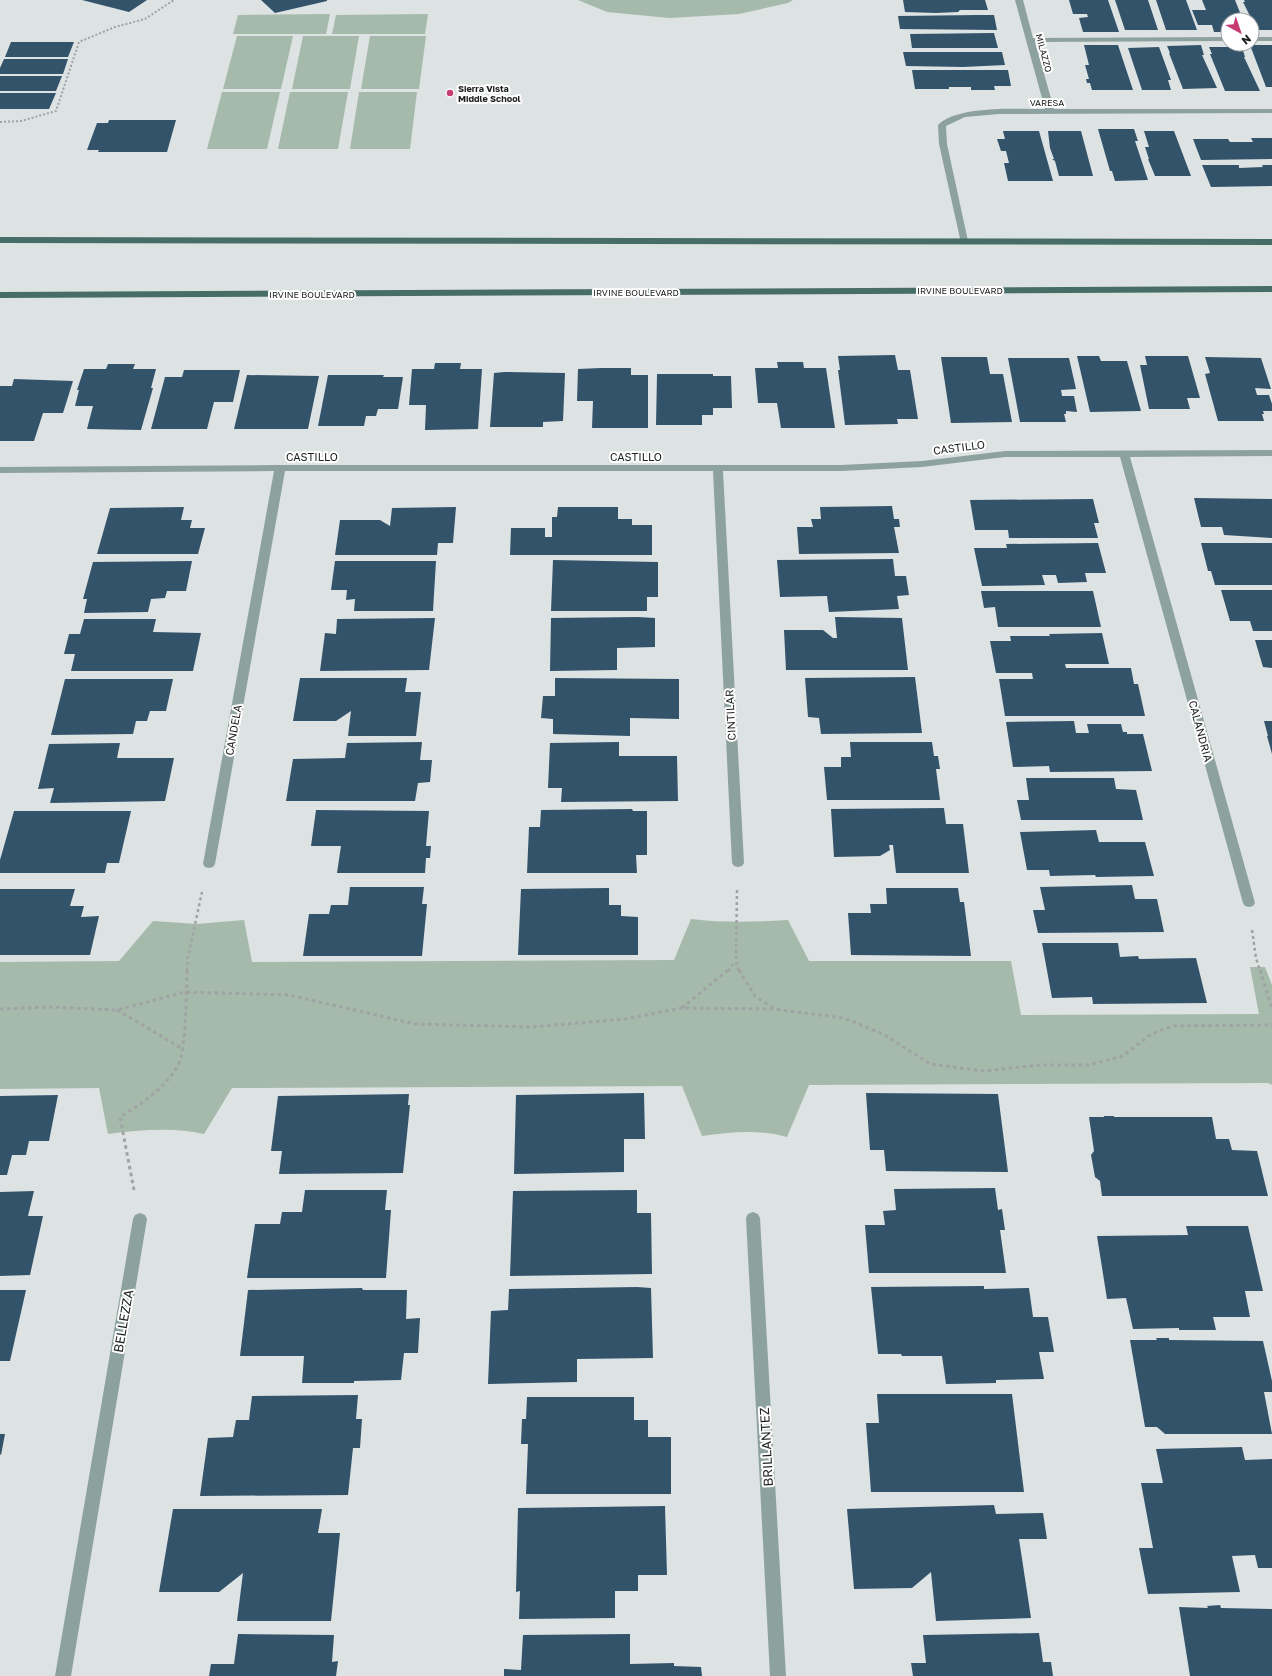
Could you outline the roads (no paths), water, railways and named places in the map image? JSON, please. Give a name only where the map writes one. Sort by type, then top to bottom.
[{"type":"main road","points":[[0,240],[1272,242]]},
{"type":"main road","name":"IRVINE BOULEVARD","points":[[0,295],[1272,289]]},
{"type":"street","name":"MILAZZO","points":[[1019,0],[1050,112]]},
{"type":"street","points":[[1030,40],[1220,39]]},
{"type":"street","points":[[1260,39],[1272,39]]},
{"type":"street","name":"VARESA","points":[[964,241],[943,144],[942,125],[963,115],[999,112],[1272,112]]},
{"type":"street","name":"CALANDRIA","points":[[1124,453],[1249,903]]},
{"type":"street","name":"CASTILLO","points":[[0,470],[280,468],[841,468],[922,464],[1005,454],[1272,454]]},
{"type":"street","name":"CANDELA","points":[[208,864],[280,468]]},
{"type":"street","name":"CINTILAR","points":[[718,468],[738,863]]},
{"type":"street","name":"BRILLANTEZ","points":[[753,1218],[778,1676]]},
{"type":"street","name":"BELLEZZA","points":[[63,1676],[140,1219]]},
{"type":"place","name":"Sierra Vista Middle School","points":[[450,93]]}]
